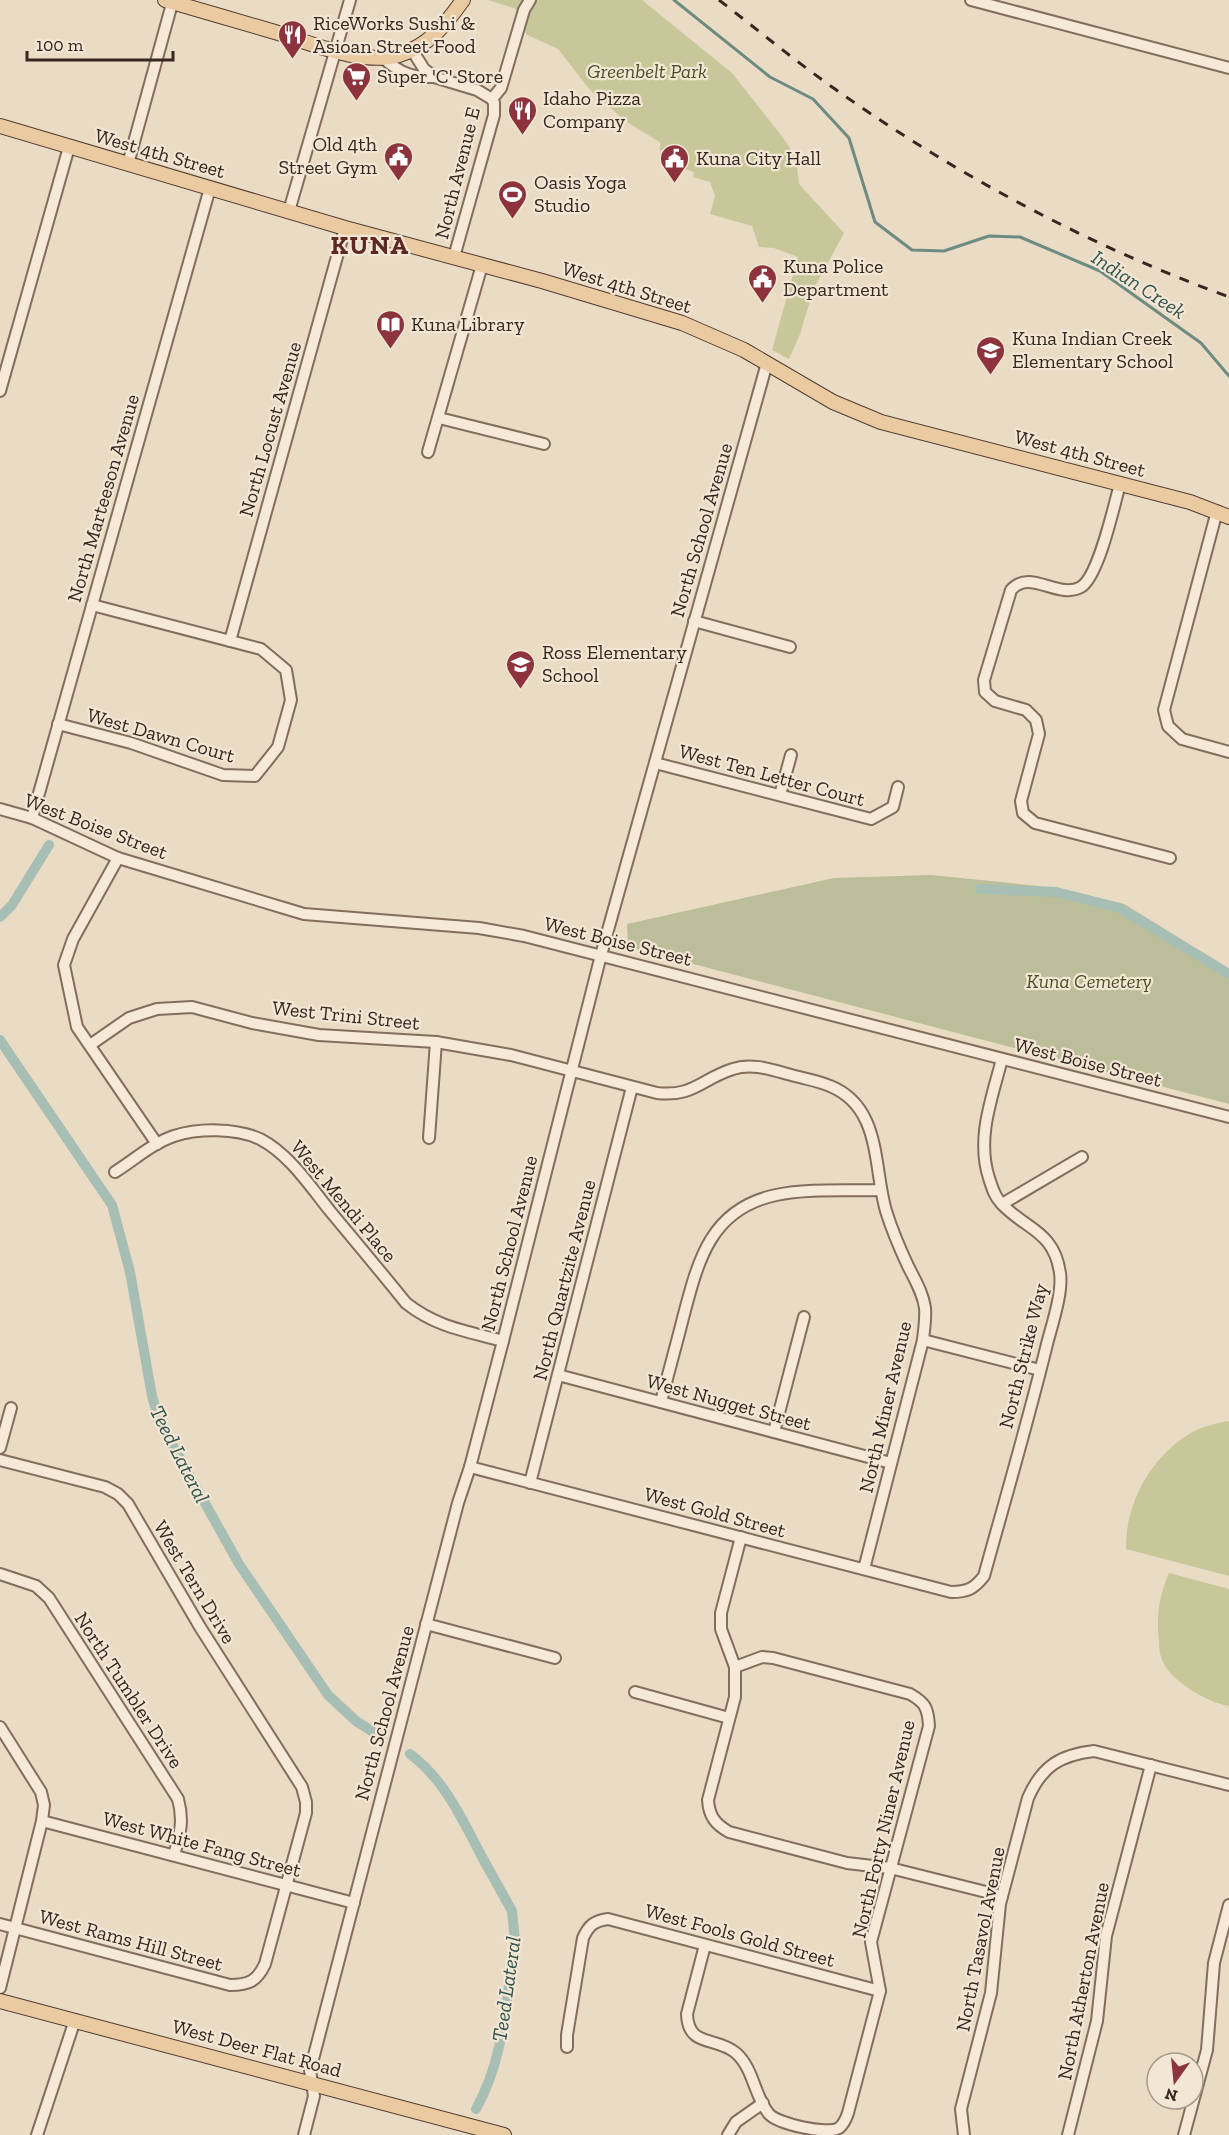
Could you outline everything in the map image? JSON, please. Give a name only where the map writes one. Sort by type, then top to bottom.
[{"type":"main road","points":[[170,1],[336,50],[365,57],[384,58],[412,50],[428,41],[444,26],[463,0]]},
{"type":"main road","name":"West 4th Street","points":[[0,126],[345,228],[682,323],[712,335],[767,363],[833,402],[881,422],[1190,502],[1223,514]]},
{"type":"main road","name":"West Deer Flat Road","points":[[0,2001],[504,2135]]},
{"type":"street","points":[[289,211],[350,0]]},
{"type":"street","name":"North Avenue E","points":[[454,257],[494,115],[492,99],[501,88],[524,10],[530,0]]},
{"type":"street","points":[[971,0],[1229,68]]},
{"type":"street","points":[[128,164],[170,1]]},
{"type":"street","points":[[412,50],[417,61],[434,77]]},
{"type":"street","points":[[384,58],[399,71],[421,78],[434,77],[486,93],[492,99]]},
{"type":"street","points":[[0,391],[69,147]]},
{"type":"street","name":"North Marteeson Avenue","points":[[33,818],[210,188]]},
{"type":"street","name":"North Locust Avenue","points":[[230,640],[345,228]]},
{"type":"street","points":[[428,452],[482,265]]},
{"type":"street","name":"North School Avenue","points":[[304,2135],[314,2096],[310,2070],[426,1624],[503,1341],[601,955],[767,363]]},
{"type":"street","points":[[439,418],[544,444]]},
{"type":"street","points":[[1120,484],[1103,546],[1088,580],[1082,586],[1074,590],[1058,589],[1024,581],[1015,585],[1008,597],[984,680],[985,692],[995,702],[1026,710],[1036,720],[1039,734],[1021,801],[1023,813],[1035,823],[1170,858]]},
{"type":"street","points":[[1223,514],[1164,710],[1168,726],[1182,739],[1229,752]]},
{"type":"street","name":"West Dawn Court","points":[[58,724],[130,743],[223,775],[255,776],[278,747],[291,700],[286,670],[261,649],[92,605]]},
{"type":"street","points":[[694,621],[790,646]]},
{"type":"street","points":[[780,795],[791,755]]},
{"type":"street","name":"West Ten Letter Court","points":[[655,763],[871,819],[892,807],[898,787]]},
{"type":"street","name":"West Boise Street","points":[[0,809],[33,818],[118,858],[304,914],[479,928],[524,936],[1229,1117]]},
{"type":"street","points":[[118,858],[73,939],[64,965],[77,1027],[157,1143]]},
{"type":"street","name":"West Trini Street","points":[[90,1045],[129,1018],[158,1008],[192,1007],[252,1023],[319,1035],[436,1042],[511,1055],[657,1093],[679,1094],[697,1088],[735,1068],[751,1066],[829,1085],[841,1091]]},
{"type":"street","points":[[429,1138],[436,1042]]},
{"type":"street","name":"North Strike Way","points":[[951,1592],[965,1592],[976,1586],[984,1576],[1058,1297],[1060,1274],[1054,1252],[1041,1233],[1002,1204],[995,1196],[986,1167],[984,1130],[1002,1059]]},
{"type":"street","name":"North Quartzite Avenue","points":[[530,1483],[632,1087]]},
{"type":"street","name":"North Miner Avenue","points":[[841,1091],[860,1108],[867,1118],[874,1138],[881,1190],[895,1237],[921,1293],[925,1308],[923,1340],[864,1569]]},
{"type":"street","name":"West Mendi Place","points":[[115,1172],[157,1143],[174,1136],[212,1131],[258,1138],[275,1148],[297,1170],[406,1303],[422,1316],[441,1325],[503,1341]]},
{"type":"street","points":[[1002,1204],[1082,1157]]},
{"type":"street","points":[[661,1402],[695,1272],[703,1250],[723,1224],[748,1205],[777,1195],[881,1190]]},
{"type":"street","points":[[774,1432],[804,1317]]},
{"type":"street","points":[[923,1340],[1040,1370]]},
{"type":"street","name":"West Nugget Street","points":[[558,1375],[891,1463]]},
{"type":"street","points":[[0,1448],[10,1408]]},
{"type":"street","name":"West Tern Drive","points":[[0,1460],[105,1487],[118,1494],[128,1504],[200,1627],[305,1793],[306,1813],[286,1885]]},
{"type":"street","name":"West Gold Street","points":[[470,1467],[951,1592]]},
{"type":"street","points":[[741,1538],[721,1613],[721,1629],[735,1667],[735,1697],[708,1800],[709,1813],[712,1818],[718,1826],[729,1832],[847,1863],[890,1868],[1002,1896]]},
{"type":"street","name":"North Tumbler Drive","points":[[0,1574],[36,1586],[49,1598],[178,1798],[182,1814],[174,1856]]},
{"type":"street","points":[[426,1624],[555,1658]]},
{"type":"street","name":"North Forty Niner Avenue","points":[[735,1667],[762,1658],[773,1658],[910,1694],[920,1700],[928,1711],[929,1726],[871,1942],[880,1991],[845,2121],[838,2128],[820,2131],[779,2121],[770,2115],[763,2103]]},
{"type":"street","points":[[635,1692],[729,1718]]},
{"type":"street","points":[[0,1727],[41,1792],[44,1805],[0,1988]]},
{"type":"street","name":"North Tasavol Avenue","points":[[964,2135],[961,2109],[991,1993],[1002,1896],[1028,1798],[1035,1783],[1048,1767],[1075,1753],[1094,1751],[1151,1765]]},
{"type":"street","points":[[1151,1765],[1229,1785]]},
{"type":"street","name":"North Atherton Avenue","points":[[1068,2135],[1098,2021],[1106,1936],[1151,1765]]},
{"type":"street","name":"West White Fang Street","points":[[42,1821],[354,1903]]},
{"type":"street","name":"West Rams Hill Street","points":[[0,1924],[230,1985],[242,1985],[260,1976],[266,1964],[286,1885]]},
{"type":"street","points":[[1184,2135],[1207,2050],[1214,1963],[1229,1905]]},
{"type":"street","name":"West Fools Gold Street","points":[[567,2047],[583,1938],[587,1927],[596,1921],[608,1919],[880,1991]]},
{"type":"street","points":[[705,1945],[687,2014],[688,2025],[692,2033],[735,2052],[748,2069],[763,2103],[736,2122],[728,2135]]},
{"type":"street","points":[[37,2135],[75,2020]]},
{"type":"green space","name":"Greenbelt Park","points":[[488,0],[642,0],[732,73],[796,157],[799,184],[844,233],[814,288],[800,334],[789,359],[772,350],[798,257],[774,248],[759,247],[752,226],[710,214],[715,196],[710,182],[693,177],[694,172],[672,165],[674,160],[666,152],[659,150],[661,143],[624,120],[590,90],[558,49],[527,35],[516,9]]},
{"type":"green space","name":"Kuna Cemetery","points":[[931,875],[1059,888],[1126,905],[1229,969],[1229,1104],[628,947],[627,924],[834,878]]},
{"type":"green space","points":[[1229,1421],[1229,1576],[1126,1549],[1130,1515],[1135,1499],[1152,1469],[1175,1444],[1189,1434],[1198,1429]]},
{"type":"green space","points":[[1169,1573],[1229,1589],[1229,1706],[1212,1701],[1184,1685],[1169,1671],[1163,1661],[1159,1647],[1158,1615]]},
{"type":"waterway","name":"Indian Creek","points":[[674,0],[770,77],[813,99],[849,138],[875,222],[912,250],[944,251],[989,236],[1020,237],[1100,271],[1201,343],[1229,376]]},
{"type":"waterway","points":[[0,917],[12,905],[49,845]]},
{"type":"waterway","points":[[980,889],[1056,892],[1120,908],[1229,974]]},
{"type":"waterway","name":"Teed Lateral","points":[[0,1040],[112,1205],[130,1272],[152,1396],[158,1417],[168,1437],[239,1564],[328,1695],[356,1721],[381,1737]]},
{"type":"waterway","name":"Teed Lateral","points":[[410,1754],[433,1776],[452,1801],[512,1911],[515,1941],[503,2027],[493,2069],[476,2109]]},
{"type":"railway","points":[[719,0],[835,89],[881,121],[976,179],[1025,206],[1126,255],[1229,297]]},
{"type":"place","name":"RiceWorks Sushi & Asioan Street Food","points":[[292,60]]},
{"type":"place","name":"Super 'C' Store","points":[[356,102]]},
{"type":"place","name":"Idaho Pizza Company","points":[[522,136]]},
{"type":"place","name":"Old 4th Street Gym","points":[[398,182]]},
{"type":"place","name":"Kuna City Hall","points":[[675,184]]},
{"type":"place","name":"Oasis Yoga Studio","points":[[513,220]]},
{"type":"place","name":"Kuna Police Department","points":[[762,304]]},
{"type":"place","name":"Kuna Library","points":[[390,350]]},
{"type":"place","name":"Kuna Indian Creek Elementary School","points":[[991,376]]},
{"type":"place","name":"Ross Elementary School","points":[[521,690]]},
{"type":"district","name":"KUNA","points":[[370,245]]}]
